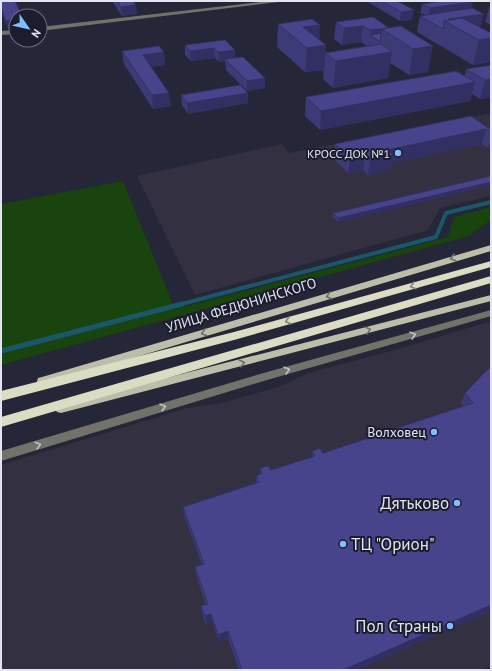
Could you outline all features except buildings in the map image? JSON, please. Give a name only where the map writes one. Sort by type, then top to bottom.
[{"type":"highway","name":"УЛИЦА ФЕДЮНИНСКОГО","points":[[1,395],[234,336],[491,264]]},
{"type":"highway","points":[[1,423],[491,279]]},
{"type":"main road","name":"УЛИЦА ФЕДЮНИНСКОГО","points":[[1,395],[491,248]]},
{"type":"main road","points":[[1,423],[491,298]]},
{"type":"street","points":[[48,28],[219,7],[284,1]]},
{"type":"street","points":[[1,456],[268,376],[491,313]]},
{"type":"shaded area","points":[[491,113],[491,196],[440,208],[428,230],[195,295],[137,176],[282,144],[289,153]]},
{"type":"shaded area","points":[[491,321],[491,666],[483,670],[1,670],[1,465],[187,408],[222,403],[281,386],[308,373],[395,350]]},
{"type":"green space","points":[[123,181],[175,309],[448,237],[454,217],[491,207],[491,220],[469,236],[1,365],[1,204]]},
{"type":"waterway","points":[[178,305],[436,237],[446,213],[491,202]]},
{"type":"waterway","points":[[1,351],[182,304]]},
{"type":"place","name":"КРОСС ДОК №1","points":[[398,153]]},
{"type":"place","name":"Волховец","points":[[434,432]]},
{"type":"place","name":"Дятьково","points":[[457,503]]},
{"type":"place","name":"ТЦ \"Орион\"","points":[[343,544]]},
{"type":"place","name":"Пол Страны","points":[[450,626]]}]
